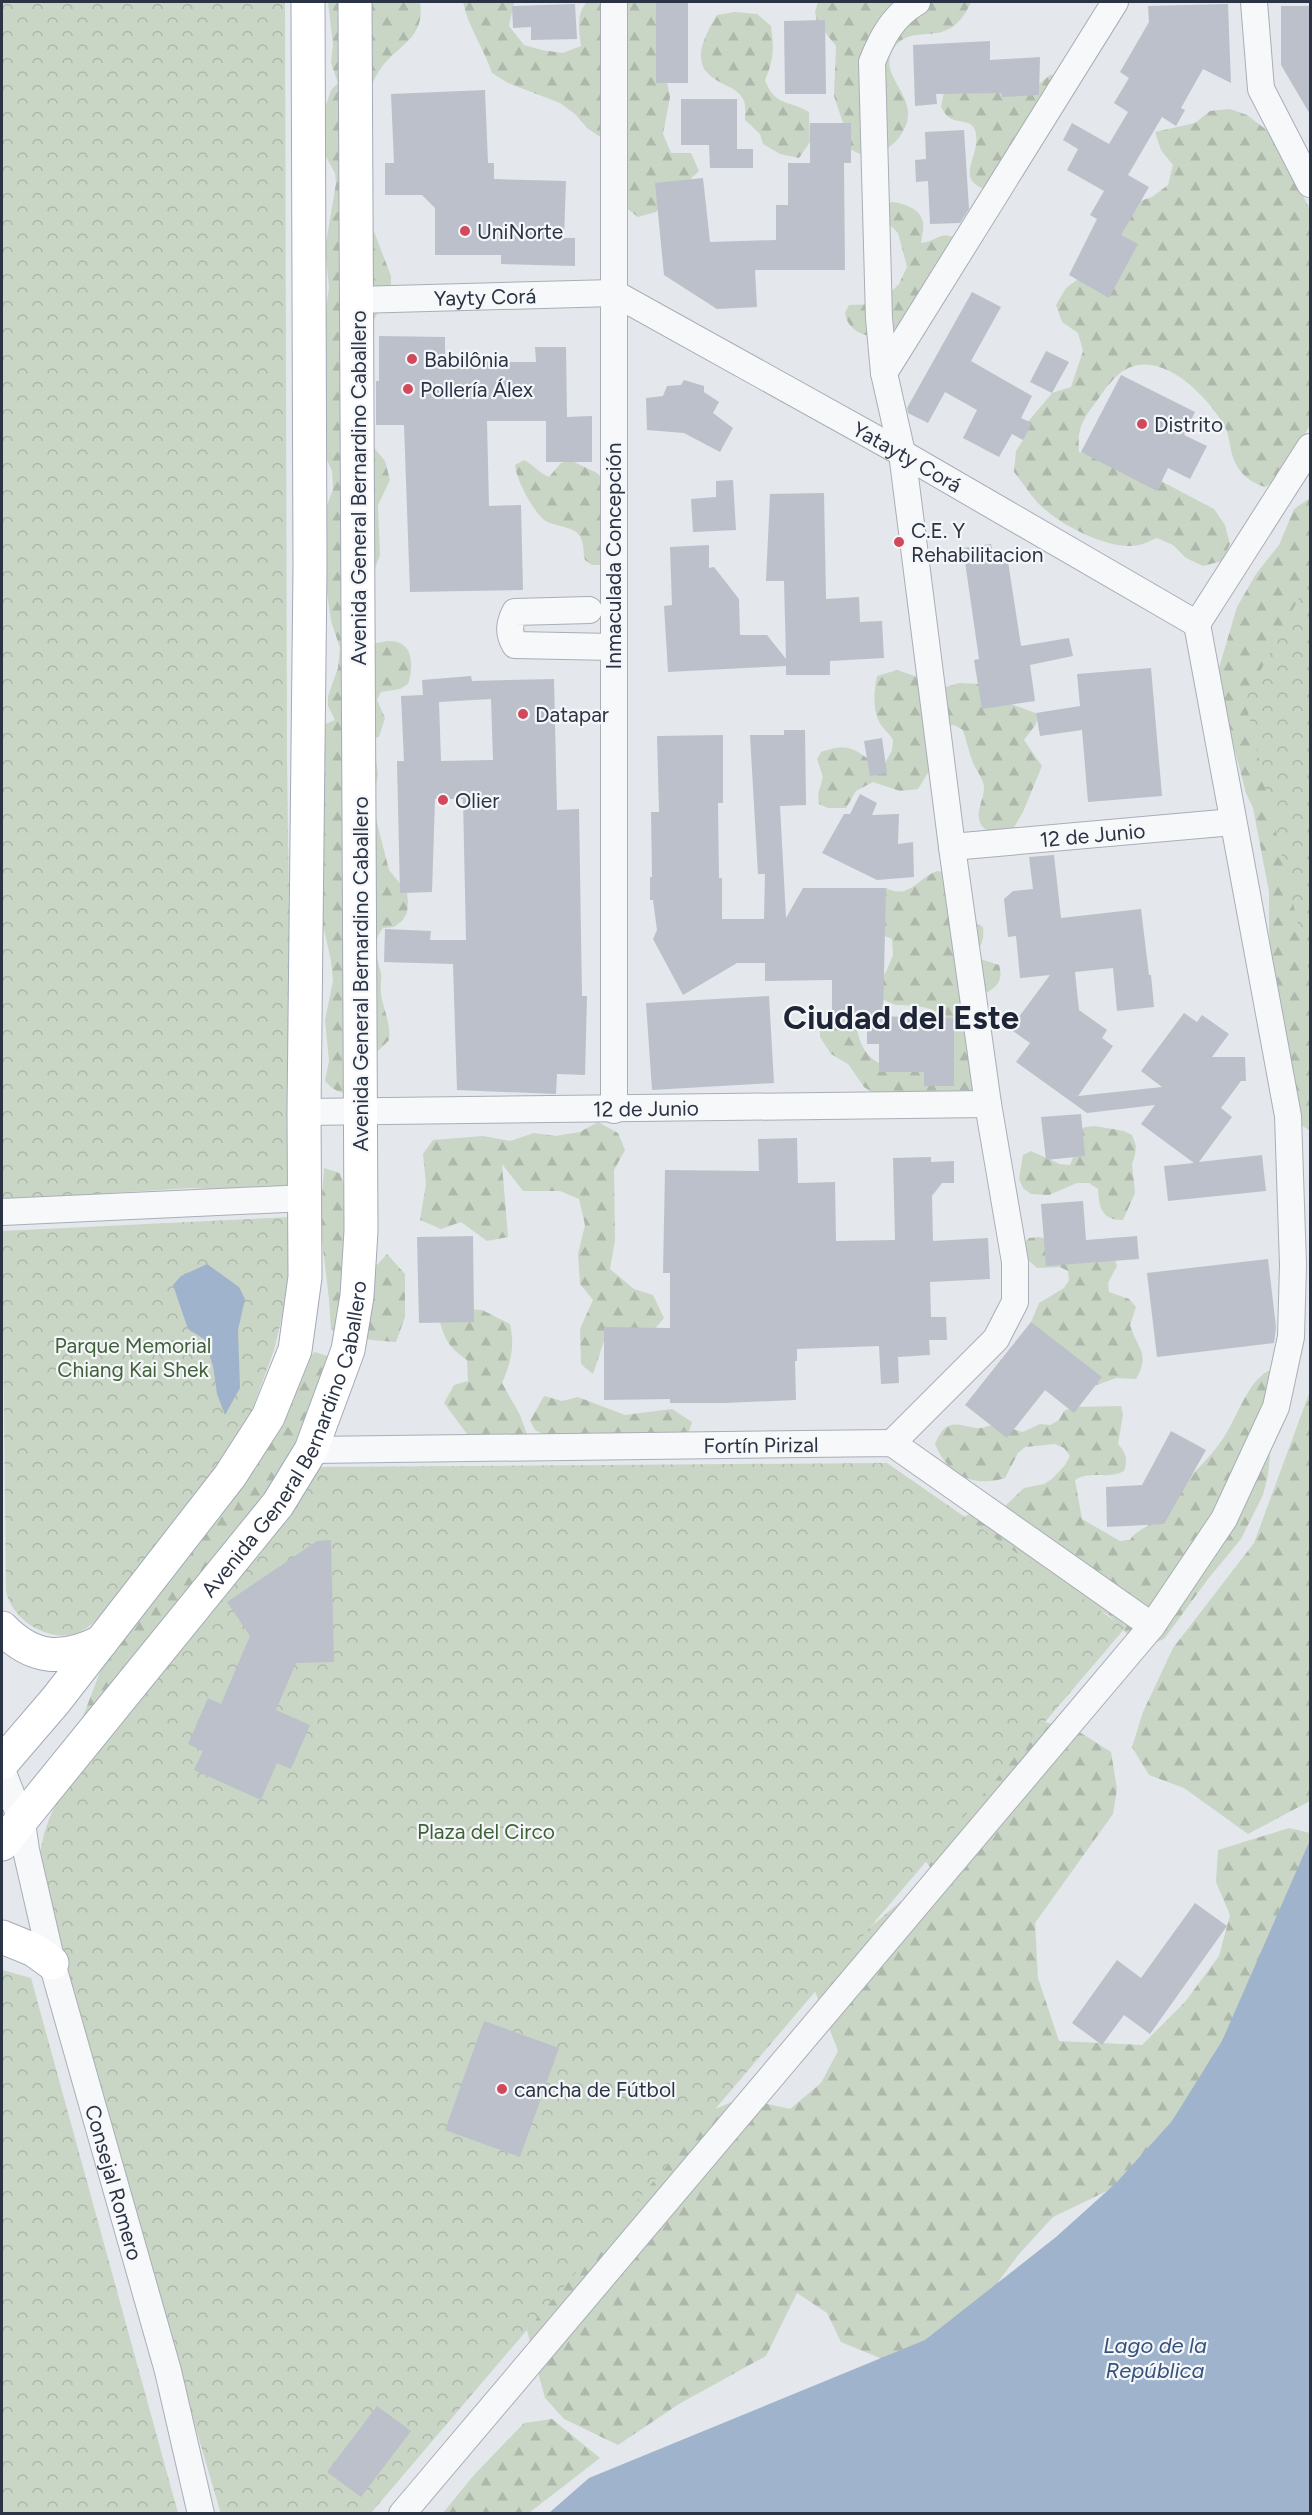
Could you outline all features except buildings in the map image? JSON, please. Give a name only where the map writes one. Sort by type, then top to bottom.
[{"type":"main road","name":"Avenida General Bernardino Caballero","points":[[2,1763],[56,1700],[230,1476],[268,1417],[295,1350],[305,1277],[306,1198],[304,1112],[310,568],[308,2]]},
{"type":"main road","name":"Avenida General Bernardino Caballero","points":[[12,1835],[278,1504],[311,1450],[348,1350],[357,1296],[361,1231],[355,2]]},
{"type":"main road","points":[[2,1628],[14,1641],[35,1652],[58,1655],[80,1652],[101,1642]]},
{"type":"main road","points":[[2,1937],[34,1950],[52,1963]]},
{"type":"street","name":"Inmaculada Concepción","points":[[614,2],[614,1110]]},
{"type":"street","points":[[917,2],[904,9],[883,34],[872,62],[879,318],[884,373],[902,453],[952,848],[988,1104],[1015,1262],[1015,1302],[996,1340],[892,1443],[1152,1626]]},
{"type":"street","points":[[884,373],[1115,2]]},
{"type":"street","points":[[1254,2],[1261,89],[1311,184]]},
{"type":"street","name":"Yayty Corá","points":[[356,300],[614,293]]},
{"type":"street","name":"Yatayty Corá","points":[[614,293],[902,453],[1197,624]]},
{"type":"street","points":[[402,2514],[1152,1626],[1224,1519],[1276,1407],[1291,1337],[1293,1265],[1288,1116],[1197,624],[1311,447]]},
{"type":"street","points":[[589,610],[515,612],[509,625],[511,638],[515,645],[613,647]]},
{"type":"street","name":"12 de Junio","points":[[952,848],[1233,822]]},
{"type":"street","name":"12 de Junio","points":[[304,1112],[988,1104]]},
{"type":"street","points":[[2,1212],[306,1198]]},
{"type":"street","name":"Fortín Pirizal","points":[[311,1450],[892,1443]]},
{"type":"street","name":"Consejal Romero","points":[[2,1770],[12,1835],[52,1963],[168,2371],[201,2514]]},
{"type":"green space","points":[[2,2],[285,2],[287,760],[293,1192],[191,1188],[2,1200]]},
{"type":"green space","points":[[328,2],[420,2],[421,15],[414,34],[386,62],[370,88],[366,221],[373,229],[391,276],[391,286],[369,330],[371,444],[385,461],[390,480],[378,505],[380,555],[369,584],[367,643],[387,641],[403,644],[410,655],[411,662],[408,684],[400,689],[381,692],[377,700],[385,718],[379,737],[373,738],[378,775],[372,803],[389,870],[407,892],[408,902],[407,913],[402,921],[394,927],[383,928],[376,944],[389,1040],[376,1053],[351,1094],[336,1091],[325,1081],[329,1061],[325,1020],[333,981],[322,920],[324,800],[320,781],[323,725],[335,720],[328,706],[328,696],[338,668],[340,648],[331,621],[327,593],[323,516],[333,489],[332,471],[321,447],[325,317],[329,287],[325,249],[336,183],[335,173],[321,148],[325,108],[331,90],[338,83],[331,63],[333,45]]},
{"type":"green space","points":[[463,2],[514,2],[509,26],[524,45],[563,53],[581,46],[580,17],[587,2],[660,2],[666,77],[670,97],[663,134],[671,153],[691,153],[699,171],[667,197],[656,212],[638,217],[624,206],[602,138],[587,128],[575,114],[560,103],[508,83],[492,73]]},
{"type":"green space","points":[[818,2],[971,2],[962,18],[952,27],[942,32],[912,36],[902,40],[894,48],[890,68],[908,109],[907,120],[897,140],[882,151],[869,155],[861,154],[844,144],[844,126],[834,96],[836,46],[817,22],[815,12]]},
{"type":"green space","points":[[735,12],[757,14],[771,26],[772,53],[765,80],[778,98],[809,112],[810,142],[799,158],[780,154],[763,144],[760,134],[745,120],[745,106],[742,97],[718,81],[703,67],[701,50],[712,23],[717,15]]},
{"type":"green space","points":[[1050,75],[1056,75],[984,189],[975,184],[970,172],[975,148],[975,130],[970,124],[953,120],[946,114],[941,107],[944,92],[1039,84]]},
{"type":"green space","points":[[1230,109],[1247,115],[1278,143],[1310,210],[1310,425],[1280,477],[1265,487],[1246,477],[1237,466],[1225,427],[1207,401],[1180,377],[1165,369],[1149,365],[1134,366],[1113,380],[1085,418],[1079,436],[1079,452],[1142,471],[1214,509],[1225,525],[1230,544],[1222,561],[1203,566],[1186,558],[1173,545],[1157,538],[1127,546],[1084,534],[1046,510],[1034,499],[1014,472],[1016,451],[1023,440],[1027,423],[1052,393],[1071,387],[1083,351],[1078,333],[1062,322],[1056,305],[1066,288],[1081,277],[1114,210],[1152,197],[1168,185],[1173,165],[1161,150],[1155,132],[1195,123],[1210,111]]},
{"type":"green space","points":[[891,202],[906,205],[921,217],[923,232],[921,243],[943,236],[958,239],[898,328],[883,335],[866,335],[852,328],[848,321],[845,313],[849,305],[879,304],[899,284],[907,267],[898,233],[884,219],[884,210]]},
{"type":"green space","points":[[524,460],[549,477],[561,463],[570,460],[597,473],[604,480],[602,565],[592,565],[585,560],[582,541],[576,532],[546,521],[536,511],[526,496],[516,471],[515,465]]},
{"type":"green space","points":[[1310,498],[1310,1131],[1288,1116],[1269,932],[1269,892],[1253,808],[1246,793],[1216,678],[1237,607],[1256,574],[1279,545],[1294,509]]},
{"type":"green space","points":[[1310,577],[1310,975],[1245,700]]},
{"type":"green space","points":[[897,670],[915,676],[925,675],[939,689],[959,683],[979,684],[1011,704],[1038,714],[1036,724],[1024,740],[1042,766],[1023,812],[1013,829],[993,833],[986,830],[980,822],[979,811],[984,788],[983,782],[972,761],[963,730],[954,725],[945,726],[934,763],[918,789],[900,791],[873,782],[856,791],[846,808],[828,808],[819,804],[818,794],[823,777],[817,759],[821,752],[849,748],[883,767],[892,750],[893,740],[881,725],[876,714],[874,701],[876,682],[877,676]]},
{"type":"green space","points":[[937,871],[947,873],[955,914],[983,927],[982,942],[974,953],[980,959],[999,965],[998,984],[982,995],[975,1094],[880,1097],[864,1087],[848,1064],[831,1054],[820,1037],[820,1028],[839,1010],[858,1013],[857,1028],[861,1043],[869,1055],[881,1064],[944,1024],[942,1015],[931,1009],[895,1004],[878,997],[880,979],[886,972],[893,955],[892,939],[873,931],[886,888],[901,892],[907,890]]},
{"type":"green space","points":[[598,1122],[618,1133],[625,1150],[614,1170],[615,1240],[610,1269],[634,1289],[653,1295],[664,1318],[648,1337],[606,1335],[593,1374],[581,1364],[580,1329],[593,1300],[580,1284],[578,1254],[585,1225],[579,1199],[560,1191],[523,1191],[502,1164],[508,1237],[487,1241],[461,1222],[441,1229],[420,1220],[426,1184],[423,1154],[433,1140],[483,1136],[510,1141],[534,1133],[556,1136],[580,1132]]},
{"type":"green space","points":[[1095,1126],[1124,1131],[1132,1135],[1136,1146],[1132,1164],[1135,1193],[1123,1220],[1106,1215],[1099,1201],[1098,1189],[1089,1183],[1077,1183],[1049,1195],[1031,1194],[1023,1188],[1019,1179],[1023,1155],[1031,1151],[1060,1164],[1070,1165],[1077,1148],[1076,1132],[1085,1127]]},
{"type":"green space","points":[[324,1168],[340,1173],[351,1205],[350,1243],[377,1265],[387,1254],[405,1274],[405,1317],[396,1342],[371,1340],[331,1330],[320,1224]]},
{"type":"green space","name":"Parque Memorial Chiang Kai Shek","points":[[292,1217],[288,1292],[274,1350],[251,1413],[221,1465],[101,1616],[87,1628],[66,1635],[55,1635],[33,1627],[16,1611],[6,1591],[2,1231]]},
{"type":"green space","points":[[1039,1237],[1114,1257],[1117,1266],[1108,1283],[1109,1292],[1129,1299],[1136,1307],[1130,1325],[1143,1357],[1136,1379],[1116,1378],[1097,1385],[1089,1380],[1031,1322],[1039,1303],[1064,1288],[1069,1280],[1068,1271],[1060,1267],[1037,1268],[1024,1256],[1023,1245],[1029,1238]]},
{"type":"green space","points":[[462,1309],[482,1310],[510,1324],[511,1354],[502,1383],[520,1415],[527,1434],[504,1456],[482,1454],[444,1403],[454,1385],[468,1381],[467,1360],[449,1344],[440,1322]]},
{"type":"green space","points":[[315,1352],[330,1357],[329,1388],[285,1469],[117,1686],[30,1787],[82,1719],[105,1659],[251,1474],[275,1428],[302,1363]]},
{"type":"green space","points":[[1268,1371],[1279,1372],[1268,1475],[1263,1495],[1241,1539],[1164,1639],[1155,1643],[1146,1643],[1129,1636],[1109,1615],[1079,1601],[959,1521],[967,1515],[1003,1508],[1024,1488],[1044,1484],[1065,1465],[1070,1456],[1064,1448],[1055,1444],[1025,1447],[1018,1453],[1005,1478],[993,1481],[972,1480],[954,1471],[940,1455],[935,1444],[947,1426],[956,1424],[979,1428],[998,1425],[1023,1432],[1040,1424],[1050,1425],[1059,1420],[1064,1411],[1073,1407],[1121,1406],[1123,1415],[1118,1444],[1126,1456],[1124,1471],[1111,1475],[1081,1477],[1075,1480],[1082,1519],[1120,1541],[1130,1540],[1151,1523],[1208,1458],[1226,1434],[1253,1384]]},
{"type":"green space","points":[[1310,1391],[1310,1801],[1248,1834],[1184,1788],[1149,1775],[1132,1747],[1143,1712],[1173,1648],[1254,1543]]},
{"type":"green space","points":[[544,1396],[562,1401],[578,1397],[625,1415],[672,1409],[692,1422],[681,1456],[581,1455],[535,1430],[530,1421]]},
{"type":"green space","name":"Plaza del Circo","points":[[887,1463],[1125,1628],[371,2513],[221,2514],[39,1895],[41,1847],[47,1824],[57,1802],[320,1467]]},
{"type":"green space","points":[[1032,1718],[1081,1733],[1111,1752],[1117,1789],[1113,1814],[1035,1923],[1038,1978],[1059,2041],[1142,2045],[1185,2002],[1219,1956],[1230,1915],[1216,1882],[1218,1850],[1289,1828],[1310,1833],[1310,1922],[1140,2175],[1053,2217],[1019,2254],[995,2286],[967,2313],[892,2363],[841,2342],[827,2313],[797,2293],[766,2356],[679,2404],[618,2445],[564,2419],[545,2398],[522,2312],[680,2124],[741,2098],[790,2109],[821,2083],[838,2051],[810,1978],[900,1902],[944,1887],[907,1829]]},
{"type":"green space","points":[[2,1970],[31,1978],[178,2513],[2,2513]]},
{"type":"green space","points":[[552,2419],[600,2458],[529,2513],[443,2513],[474,2475],[524,2423]]},
{"type":"water","points":[[207,1264],[239,1287],[245,1299],[238,1330],[240,1388],[225,1415],[217,1394],[213,1366],[204,1339],[188,1329],[173,1285],[181,1276]]},
{"type":"water","name":"Lago de la República","points":[[1310,1840],[1310,2513],[549,2513],[589,2478],[925,2340],[1056,2237],[1116,2183],[1172,2121],[1222,2041]]},
{"type":"place","name":"UniNorte","points":[[465,231]]},
{"type":"place","name":"Babilônia","points":[[412,359]]},
{"type":"place","name":"Pollería Álex","points":[[408,389]]},
{"type":"place","name":"Distrito","points":[[1142,424]]},
{"type":"place","name":"C.E. Y Rehabilitacion","points":[[899,542]]},
{"type":"place","name":"Datapar","points":[[523,714]]},
{"type":"place","name":"Olier","points":[[443,800]]},
{"type":"place","name":"cancha de Fútbol","points":[[502,2089]]},
{"type":"district","name":"Ciudad del Este","points":[[901,1017]]}]
